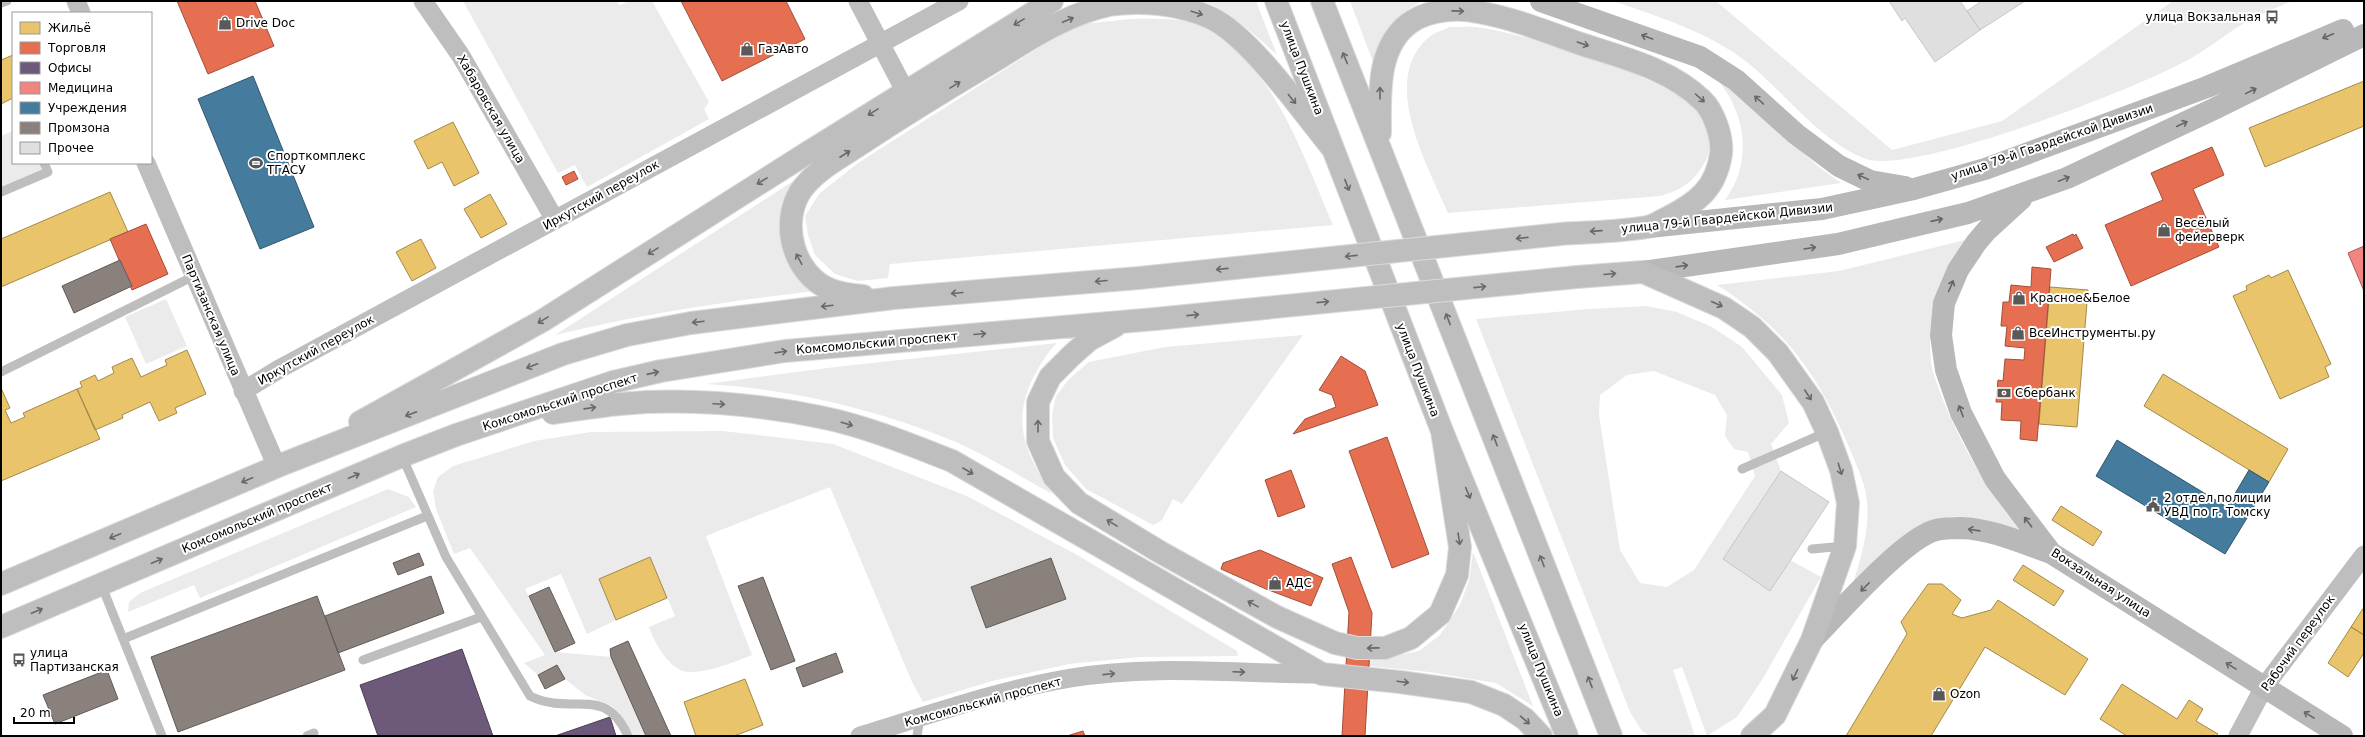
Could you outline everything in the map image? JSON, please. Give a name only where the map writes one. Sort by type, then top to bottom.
[{"type":"main road","points":[[894,298],[851,295],[830,290],[814,278],[800,263],[792,245],[790,219],[800,193],[816,173],[910,100],[1052,1]]},
{"type":"main road","name":"улица Пушкина","points":[[1276,1],[1442,431],[1567,736]]},
{"type":"main road","points":[[1322,1],[1607,727],[1622,736]]},
{"type":"main road","points":[[1541,1],[1700,57],[1736,80],[1796,134],[1839,166],[1870,181],[1914,189]]},
{"type":"main road","points":[[280,466],[542,321],[910,100],[1056,25],[1110,4],[1132,2],[1164,4],[1212,18],[1238,37],[1271,73],[1333,149]]},
{"type":"main road","points":[[1380,146],[1381,76],[1386,57],[1398,33],[1412,21],[1440,10],[1477,11],[1531,26],[1654,69],[1682,83],[1704,101],[1716,123],[1722,147],[1718,172],[1707,190],[1685,208],[1649,227]]},
{"type":"main road","name":"улица 79-й Гвардейской Дивизии","points":[[894,298],[1139,278],[1561,234],[1649,227],[1822,209],[1914,189],[1985,169],[2207,87],[2364,21]]},
{"type":"main road","points":[[1643,272],[1838,244],[1968,213],[2074,175],[2364,35]]},
{"type":"main road","name":"Вокзальная улица","points":[[2027,193],[1987,230],[1958,270],[1944,303],[1941,335],[1946,370],[1961,413],[1995,480],[2051,553],[2342,736]]},
{"type":"main road","points":[[1643,272],[1724,308],[1752,327],[1778,353],[1813,402],[1827,432],[1841,470],[1848,503],[1845,546],[1812,640],[1775,714],[1771,736]]},
{"type":"main road","name":"Комсомольский проспект","points":[[1,627],[402,456],[613,382],[661,371],[785,351],[1122,322],[1577,277],[1643,272]]},
{"type":"main road","points":[[1,584],[280,466],[563,354],[627,335],[691,323],[894,298]]},
{"type":"main road","points":[[1122,322],[1090,340],[1050,376],[1038,402],[1038,441],[1054,477],[1079,503],[1160,552],[1277,617],[1335,643],[1357,648],[1385,648],[1411,638],[1440,614],[1457,575],[1460,547],[1442,431]]},
{"type":"main road","points":[[456,436],[536,415],[620,404],[686,402],[752,406],[835,421],[887,435],[952,461],[1322,674],[1407,682],[1471,692],[1504,705],[1525,719],[1541,736]]},
{"type":"main road","points":[[1812,640],[1890,561],[1913,541],[1936,530],[1961,528],[1988,532],[2051,553]]},
{"type":"main road","points":[[1752,736],[1775,714]]},
{"type":"street","points":[[76,1],[81,12]]},
{"type":"street","name":"Хабаровская улица","points":[[422,1],[461,56],[555,220]]},
{"type":"street","points":[[858,1],[881,42],[910,100]]},
{"type":"street","name":"Иркутский переулок","points":[[243,391],[282,368],[959,1]]},
{"type":"street","name":"Партизанская улица","points":[[146,164],[243,391],[280,466]]},
{"type":"street","name":"Рабочий переулок","points":[[2238,736],[2264,687],[2364,555]]},
{"type":"street","name":"Комсомольский проспект","points":[[860,736],[919,727],[1006,693],[1088,676],[1178,670],[1322,674]]},
{"type":"lane","points":[[1,4],[7,1]]},
{"type":"lane","points":[[1,192],[48,172],[44,164]]},
{"type":"lane","points":[[1,372],[194,276]]},
{"type":"lane","points":[[1742,469],[1827,432]]},
{"type":"lane","points":[[402,456],[446,557],[530,696],[542,702],[606,707],[616,715],[628,736]]},
{"type":"lane","points":[[123,639],[427,516]]},
{"type":"lane","points":[[1812,549],[1845,546]]},
{"type":"lane","points":[[101,584],[162,736]]},
{"type":"lane","points":[[363,660],[481,617]]},
{"type":"shaded area","points":[[463,1],[616,1],[620,5],[630,1],[652,1],[709,102],[704,109],[709,119],[587,187],[575,165],[558,173]]},
{"type":"shaded area","points":[[1202,1],[1256,1],[1277,55],[1232,17],[1222,10]]},
{"type":"shaded area","points":[[1350,1],[1422,1],[1404,12],[1385,31],[1373,62]]},
{"type":"shaded area","points":[[1613,1],[1716,1],[1892,150],[2002,121],[2173,1],[2292,1],[2246,22],[2190,59],[2156,76],[2118,92],[2024,127],[1974,143],[1929,155],[1892,161],[1866,159],[1850,152],[1834,142],[1748,63],[1717,42],[1683,26]]},
{"type":"shaded area","points":[[1130,19],[1170,19],[1199,24],[1231,45],[1251,66],[1269,90],[1285,116],[1311,171],[1333,225],[890,264],[888,278],[858,281],[835,274],[815,255],[808,235],[805,216],[819,194],[858,163],[1057,36],[1083,24]]},
{"type":"shaded area","points":[[1450,27],[1479,27],[1532,39],[1584,54],[1635,74],[1694,104],[1702,112],[1709,131],[1709,152],[1703,166],[1688,183],[1676,191],[1660,196],[1448,213],[1420,148],[1412,124],[1408,100],[1408,77],[1414,56],[1428,38],[1435,33]]},
{"type":"shaded area","points":[[1715,76],[1819,167],[1841,183],[1725,200],[1732,189],[1741,166],[1743,141],[1738,116],[1733,104]]},
{"type":"shaded area","points":[[12,131],[12,164],[44,164],[48,172],[1,192],[1,136]]},
{"type":"shaded area","points":[[798,178],[787,197],[815,291],[685,309],[588,327],[555,335]]},
{"type":"shaded area","points":[[1965,240],[1942,286],[1934,310],[1931,323],[1930,356],[1934,375],[1941,395],[1971,458],[1996,498],[2023,532],[1991,522],[1964,517],[1943,518],[1925,524],[1908,534],[1891,549],[1851,591],[1863,547],[1868,514],[1865,488],[1849,447],[1825,397],[1797,355],[1781,336],[1762,318],[1717,285],[1839,271]]},
{"type":"shaded area","points":[[166,299],[187,346],[146,364],[125,317]]},
{"type":"shaded area","points":[[1646,306],[1677,312],[1712,327],[1742,347],[1782,395],[1789,423],[1771,444],[1781,471],[1723,559],[1770,591],[1790,560],[1821,577],[1762,680],[1737,717],[1707,736],[1682,667],[1673,670],[1695,736],[1650,736],[1642,731],[1630,712],[1476,319],[1589,309]],"holes":[[[1654,371],[1715,395],[1727,415],[1725,436],[1734,449],[1748,452],[1755,476],[1694,570],[1667,587],[1640,583],[1620,550],[1599,415],[1600,395],[1627,375]]]},
{"type":"shaded area","points":[[1303,335],[1182,504],[1173,499],[1162,520],[1153,525],[1086,489],[1065,465],[1053,438],[1052,414],[1056,396],[1069,379],[1089,362],[1165,347]]},
{"type":"shaded area","points":[[1057,343],[1044,359],[1026,394],[1022,424],[1024,438],[1035,466],[1052,494],[956,442],[926,430],[865,410],[802,396],[706,384],[835,367]]},
{"type":"shaded area","points":[[723,431],[833,444],[967,496],[1079,556],[1237,651],[1238,656],[1140,657],[1069,664],[992,681],[923,702],[912,682],[830,487],[706,536],[752,655],[729,664],[704,671],[688,672],[675,667],[664,655],[649,627],[675,616],[650,557],[599,579],[616,620],[587,634],[561,574],[525,589],[555,652],[611,657],[646,736],[631,736],[624,721],[612,706],[585,695],[565,679],[557,665],[538,675],[524,663],[545,655],[470,548],[454,554],[436,509],[433,491],[438,477],[453,466],[534,441],[591,432]]},
{"type":"shaded area","points":[[388,489],[409,497],[416,507],[200,598],[194,585],[128,612],[129,602],[140,593]]},
{"type":"shaded area","points":[[1473,552],[1533,706],[1496,683],[1429,672],[1369,666],[1369,661],[1419,651],[1440,635],[1460,605],[1469,581]]},
{"type":"building: Жильё","points":[[12,55],[12,98],[1,104],[1,60]]},
{"type":"building: Жильё","points":[[2364,81],[2364,126],[2265,167],[2249,128]]},
{"type":"building: Жильё","points":[[453,122],[479,173],[454,186],[442,162],[428,169],[414,141]]},
{"type":"building: Жильё","points":[[110,192],[128,232],[1,287],[1,239]]},
{"type":"building: Жильё","points":[[490,194],[507,224],[481,238],[464,209]]},
{"type":"building: Жильё","points":[[421,239],[436,268],[412,281],[396,252]]},
{"type":"building: Жильё","points":[[2288,270],[2331,364],[2325,367],[2329,377],[2280,399],[2233,296],[2247,290],[2246,286],[2269,275],[2271,278]]},
{"type":"building: Жильё","points":[[2050,287],[2088,290],[2077,427],[2039,424]]},
{"type":"building: Жильё","points":[[187,350],[206,394],[175,408],[177,413],[159,421],[150,402],[122,415],[123,418],[95,430],[77,389],[82,387],[80,382],[95,375],[98,381],[114,373],[112,367],[132,358],[141,377],[167,365],[165,360]]},
{"type":"building: Жильё","points":[[2163,374],[2288,449],[2269,482],[2144,406]]},
{"type":"building: Жильё","points":[[1,388],[10,408],[5,410],[11,423],[25,417],[23,413],[77,389],[100,439],[1,481]]},
{"type":"building: Жильё","points":[[2061,506],[2102,532],[2093,546],[2052,520]]},
{"type":"building: Жильё","points":[[650,557],[667,598],[616,620],[599,579]]},
{"type":"building: Жильё","points":[[2023,565],[2064,591],[2054,606],[2013,580]]},
{"type":"building: Жильё","points":[[1928,584],[1942,584],[1961,600],[1952,614],[1962,618],[1991,610],[1998,600],[2088,659],[2065,695],[1985,647],[1931,736],[1846,736],[1907,634],[1901,622]]},
{"type":"building: Жильё","points":[[2364,607],[2364,635],[2351,627]]},
{"type":"building: Жильё","points":[[2351,627],[2364,635],[2364,653],[2348,677],[2328,663]]},
{"type":"building: Жильё","points":[[745,679],[763,725],[734,736],[696,736],[684,702]]},
{"type":"building: Жильё","points":[[2122,684],[2177,719],[2189,700],[2203,709],[2196,721],[2218,734],[2216,736],[2127,736],[2100,719]]},
{"type":"building: Торговля","name":"Drive Doc","points":[[177,1],[255,1],[274,46],[208,74]]},
{"type":"building: Торговля","points":[[681,1],[786,1],[805,39],[722,81]]},
{"type":"building: Торговля","points":[[2212,147],[2224,175],[2193,189],[2219,247],[2131,286],[2105,225],[2163,200],[2151,173]]},
{"type":"building: Торговля","points":[[574,171],[578,179],[566,185],[562,177]]},
{"type":"building: Торговля","points":[[146,224],[168,274],[132,290],[110,239]]},
{"type":"building: Торговля","points":[[2073,234],[2074,236],[2076,234],[2083,248],[2054,262],[2046,247]]},
{"type":"building: Торговля","points":[[2032,267],[2051,269],[2037,441],[2020,439],[2021,421],[2001,420],[2002,402],[1996,402],[1998,380],[2003,381],[2005,359],[2024,360],[2025,348],[2005,346],[2007,326],[2001,326],[2003,302],[2009,302],[2011,285],[2031,287]]},
{"type":"building: Торговля","points":[[1341,356],[1365,371],[1378,405],[1293,434],[1305,419],[1336,407],[1332,395],[1319,390]]},
{"type":"building: Торговля","points":[[1387,437],[1429,554],[1392,568],[1349,451]]},
{"type":"building: Торговля","points":[[1291,470],[1305,507],[1278,517],[1265,480]]},
{"type":"building: Торговля","points":[[1260,550],[1323,578],[1311,606],[1266,589],[1221,569],[1223,563]]},
{"type":"building: Торговля","points":[[1351,557],[1372,613],[1365,736],[1342,736],[1349,612],[1332,564]]},
{"type":"building: Торговля","points":[[1083,731],[1085,736],[1067,736]]},
{"type":"building: Офисы","points":[[462,649],[493,736],[378,736],[360,685]]},
{"type":"building: Офисы","points":[[610,717],[616,736],[555,736]]},
{"type":"building: Медицина","points":[[2364,246],[2364,291],[2348,253]]},
{"type":"building: Учреждения","name":"Спорткомплекс ТГАСУ","points":[[253,76],[314,227],[260,249],[198,99]]},
{"type":"building: Учреждения","points":[[2117,440],[2227,507],[2249,470],[2269,482],[2225,554],[2096,476]]},
{"type":"building: Промзона","points":[[120,260],[132,286],[74,313],[62,286]]},
{"type":"building: Промзона","points":[[419,553],[424,565],[398,575],[393,563]]},
{"type":"building: Промзона","points":[[1051,558],[1066,599],[986,628],[971,587]]},
{"type":"building: Промзона","points":[[431,576],[444,613],[338,653],[325,616]]},
{"type":"building: Промзона","points":[[763,577],[795,661],[771,670],[738,586]]},
{"type":"building: Промзона","points":[[549,587],[575,643],[555,652],[529,596]]},
{"type":"building: Промзона","points":[[317,596],[345,670],[178,732],[151,657]]},
{"type":"building: Промзона","points":[[628,641],[671,736],[646,736],[611,657],[610,649]]},
{"type":"building: Промзона","points":[[836,653],[843,672],[803,687],[796,668]]},
{"type":"building: Промзона","points":[[557,665],[565,679],[545,689],[538,675]]},
{"type":"building: Промзона","points":[[107,670],[118,699],[55,724],[43,695]]},
{"type":"building: Прочее","points":[[1889,1],[1960,1],[1980,30],[1935,62],[1905,18],[1902,21]]},
{"type":"building: Прочее","points":[[1982,1],[2025,1],[1980,30],[1967,11]]},
{"type":"building: Прочее","points":[[1781,471],[1829,502],[1770,591],[1723,559]]},
{"type":"place","name":"улица Вокзальная","points":[[2272,17]]},
{"type":"place","name":"Drive Doc","points":[[225,23]]},
{"type":"place","name":"ГазАвто","points":[[747,49]]},
{"type":"place","name":"Спорткомплекс ТГАСУ","points":[[256,163]]},
{"type":"place","name":"Весёлый фейерверк","points":[[2164,230]]},
{"type":"place","name":"Красное&Белое","points":[[2019,298]]},
{"type":"place","name":"ВсеИнструменты.ру","points":[[2018,333]]},
{"type":"place","name":"Сбербанк","points":[[2004,393]]},
{"type":"place","name":"2 отдел полиции УВД по г. Томску","points":[[2153,505]]},
{"type":"place","name":"АДС","points":[[1275,583]]},
{"type":"place","name":"улица Партизанская","points":[[19,660]]},
{"type":"place","name":"Ozon","points":[[1939,694]]}]
